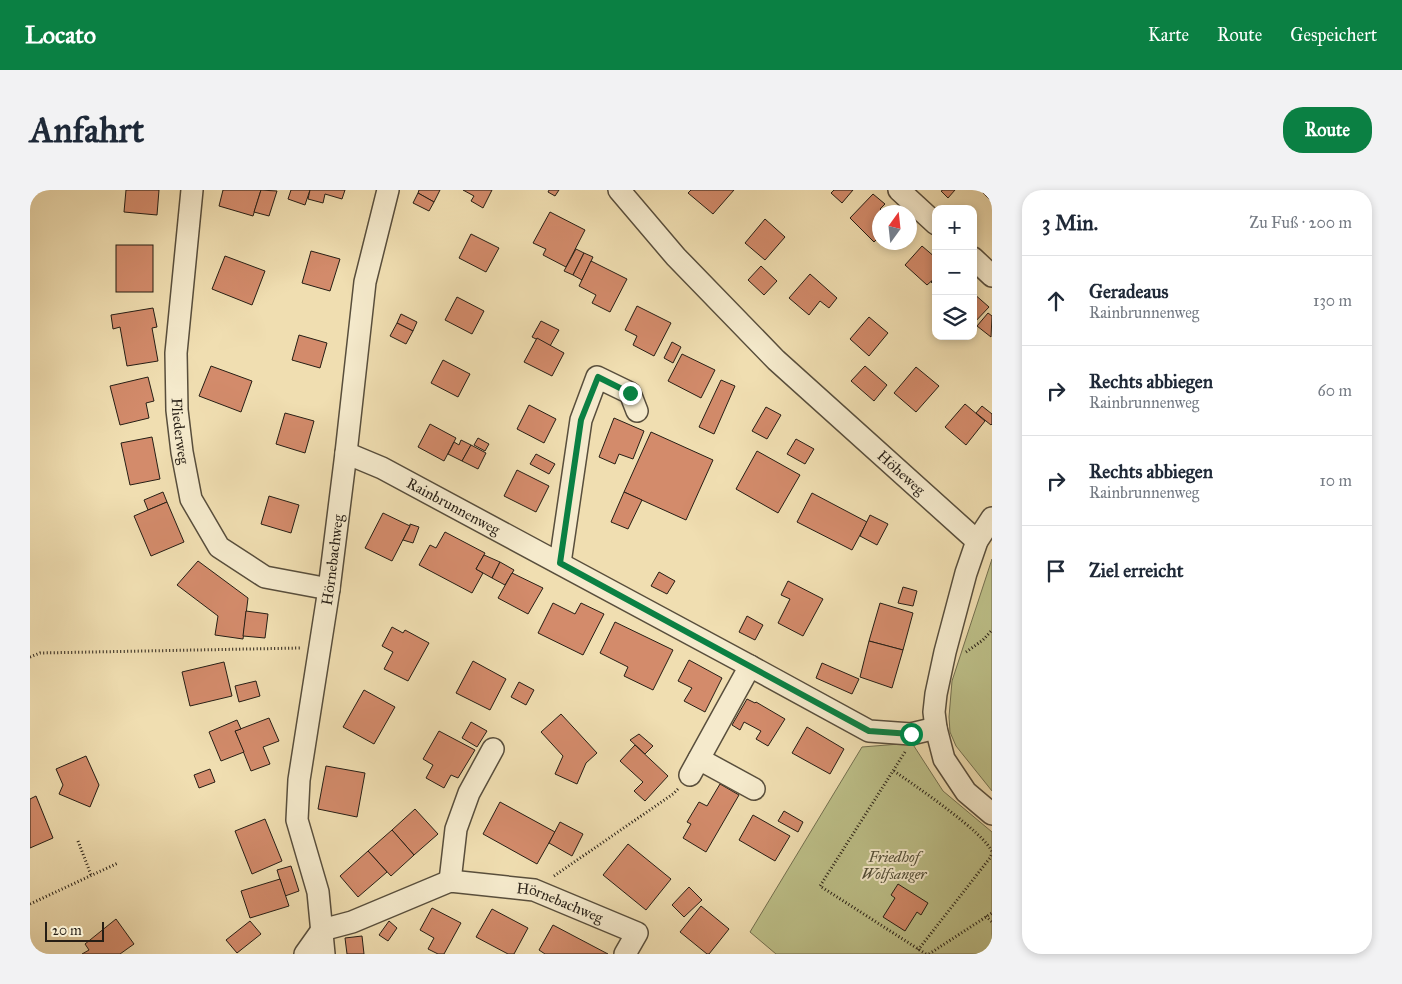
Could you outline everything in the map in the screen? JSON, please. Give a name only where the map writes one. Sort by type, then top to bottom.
[{"type":"street","name":"Fliederweg","points":[[192,190],[176,353],[178,418],[191,500],[219,547],[257,572],[265,577],[329,589]]},
{"type":"street","name":"Hörnebachweg","points":[[324,954],[318,892],[297,820],[300,780],[329,589],[365,282],[388,190]]},
{"type":"street","name":"Höheweg","points":[[619,190],[676,257],[776,360],[978,541]]},
{"type":"street","points":[[899,190],[932,220]]},
{"type":"street","points":[[977,262],[992,276]]},
{"type":"street","points":[[560,563],[581,420],[598,377],[630,393],[637,411]]},
{"type":"street","name":"Rainbrunnenweg","points":[[346,453],[382,468],[869,731],[911,734],[936,728]]},
{"type":"street","points":[[992,518],[978,541],[966,573],[945,652],[934,712],[944,759],[966,792],[992,814]]},
{"type":"street","points":[[750,666],[694,767],[754,789]]},
{"type":"street","points":[[450,881],[456,830],[469,793],[493,749]]},
{"type":"street","name":"Hörnebachweg","points":[[322,930],[352,922],[450,881],[534,890],[637,933],[625,954]]},
{"type":"street","points":[[305,954],[322,930]]},
{"type":"path","points":[[945,652],[967,652],[983,640],[992,630]]},
{"type":"path","points":[[30,657],[40,653],[306,648]]},
{"type":"path","points":[[911,734],[908,748],[820,886],[926,954]]},
{"type":"path","points":[[534,890],[673,794],[694,767]]},
{"type":"path","points":[[894,771],[934,798],[980,836],[988,843],[992,852],[990,858],[918,950]]},
{"type":"path","points":[[78,841],[91,875]]},
{"type":"path","points":[[30,904],[118,863]]},
{"type":"path","points":[[929,954],[992,913]]},
{"type":"path","points":[[986,916],[992,922]]},
{"type":"green space","points":[[992,559],[992,791],[956,746],[950,732],[949,717],[952,681]]},
{"type":"green space","name":"Friedhof Wolfsanger","points":[[912,743],[943,791],[992,832],[992,954],[776,954],[750,932],[862,747]]},
{"type":"building","points":[[126,190],[159,190],[157,215],[124,212]]},
{"type":"building","points":[[223,190],[261,190],[253,216],[219,206]]},
{"type":"building","points":[[261,190],[277,191],[269,216],[254,212]]},
{"type":"building","points":[[291,190],[310,190],[305,205],[288,199]]},
{"type":"building","points":[[310,190],[345,190],[342,199],[325,194],[323,203],[308,199]]},
{"type":"building","points":[[419,190],[440,190],[434,202],[418,193]]},
{"type":"building","points":[[463,190],[492,190],[483,208],[471,201],[474,196]]},
{"type":"building","points":[[549,190],[559,190],[555,196],[548,192]]},
{"type":"building","points":[[691,190],[734,190],[713,214],[688,193]]},
{"type":"building","points":[[834,190],[853,190],[842,203],[831,193]]},
{"type":"building","points":[[955,190],[948,198],[941,191]]},
{"type":"building","points":[[980,190],[992,190],[992,202]]},
{"type":"building","points":[[418,193],[434,202],[429,211],[413,203]]},
{"type":"building","points":[[873,194],[885,204],[872,205],[872,240],[850,218]]},
{"type":"building","points":[[550,212],[585,230],[566,267],[543,255],[546,249],[533,243]]},
{"type":"building","points":[[765,219],[785,237],[765,260],[745,243]]},
{"type":"building","points":[[471,234],[499,248],[486,272],[459,258]]},
{"type":"building","points":[[116,245],[153,245],[153,292],[116,292]]},
{"type":"building","points":[[922,246],[932,255],[932,281],[927,285],[905,265]]},
{"type":"building","points":[[576,249],[584,253],[573,275],[564,271]]},
{"type":"building","points":[[311,251],[340,259],[330,291],[302,283]]},
{"type":"building","points":[[584,253],[593,257],[582,280],[573,275]]},
{"type":"building","points":[[225,256],[265,271],[252,305],[212,289]]},
{"type":"building","points":[[591,261],[627,279],[610,312],[592,303],[596,295],[579,286]]},
{"type":"building","points":[[761,266],[777,281],[764,295],[748,280]]},
{"type":"building","points":[[810,274],[837,298],[829,308],[820,301],[809,315],[789,298]]},
{"type":"building","points":[[977,296],[989,307],[977,320]]},
{"type":"building","points":[[457,297],[484,311],[472,334],[445,320]]},
{"type":"building","points":[[637,306],[671,323],[654,356],[633,345],[637,336],[625,330]]},
{"type":"building","points":[[153,308],[157,327],[152,328],[158,361],[127,366],[120,327],[113,329],[111,315]]},
{"type":"building","points":[[988,313],[992,316],[991,337],[977,326]]},
{"type":"building","points":[[401,314],[417,322],[413,331],[397,323]]},
{"type":"building","points":[[869,317],[888,333],[869,356],[850,339]]},
{"type":"building","points":[[541,321],[559,330],[550,346],[532,337]]},
{"type":"building","points":[[397,323],[413,331],[406,344],[390,336]]},
{"type":"building","points":[[299,335],[327,343],[320,368],[292,360]]},
{"type":"building","points":[[537,338],[564,353],[552,376],[524,362]]},
{"type":"building","points":[[672,342],[681,347],[673,363],[664,358]]},
{"type":"building","points":[[682,354],[715,370],[701,398],[668,381]]},
{"type":"building","points":[[443,360],[470,374],[458,397],[431,383]]},
{"type":"building","points":[[211,366],[252,381],[241,412],[199,396]]},
{"type":"building","points":[[865,366],[887,385],[874,401],[851,381]]},
{"type":"building","points":[[916,367],[939,386],[916,412],[894,393]]},
{"type":"building","points":[[148,377],[154,401],[146,403],[149,418],[120,425],[110,386]]},
{"type":"building","points":[[721,380],[735,386],[714,434],[699,427]]},
{"type":"building","points":[[965,404],[985,421],[966,445],[945,427]]},
{"type":"building","points":[[529,405],[556,419],[544,443],[517,429]]},
{"type":"building","points":[[982,406],[992,414],[991,425],[976,413]]},
{"type":"building","points":[[766,407],[781,415],[767,439],[752,431]]},
{"type":"building","points":[[285,413],[314,421],[305,453],[276,444]]},
{"type":"building","points":[[614,418],[644,431],[633,459],[619,454],[615,464],[599,457]]},
{"type":"building","points":[[430,424],[456,438],[444,461],[418,447]]},
{"type":"building","points":[[651,432],[713,460],[686,520],[624,492]]},
{"type":"building","points":[[152,437],[160,479],[130,485],[121,443]]},
{"type":"building","points":[[478,438],[489,444],[485,451],[474,445]]},
{"type":"building","points":[[796,439],[814,449],[805,464],[787,454]]},
{"type":"building","points":[[461,440],[471,445],[462,461],[448,454],[454,442],[459,445]]},
{"type":"building","points":[[471,445],[486,453],[478,469],[462,461]]},
{"type":"building","points":[[757,451],[800,475],[778,513],[736,489]]},
{"type":"building","points":[[536,454],[555,464],[549,474],[530,464]]},
{"type":"building","points":[[517,470],[549,486],[536,512],[504,496]]},
{"type":"building","points":[[163,492],[167,502],[148,510],[144,500]]},
{"type":"building","points":[[624,492],[642,500],[628,529],[611,522]]},
{"type":"building","points":[[812,493],[867,522],[852,550],[797,522]]},
{"type":"building","points":[[269,496],[299,505],[291,533],[261,524]]},
{"type":"building","points":[[167,502],[184,542],[151,556],[134,516]]},
{"type":"building","points":[[383,513],[410,526],[392,561],[365,548]]},
{"type":"building","points":[[870,515],[888,524],[877,545],[860,536]]},
{"type":"building","points":[[410,524],[419,527],[413,543],[403,540]]},
{"type":"building","points":[[445,532],[485,553],[476,569],[483,573],[472,593],[419,565],[430,545],[436,548]]},
{"type":"building","points":[[484,555],[500,562],[492,578],[476,569]]},
{"type":"building","points":[[198,561],[248,598],[243,639],[215,635],[218,616],[177,585]]},
{"type":"building","points":[[500,562],[514,570],[505,585],[492,578]]},
{"type":"building","points":[[659,572],[675,581],[667,594],[651,586]]},
{"type":"building","points":[[512,573],[543,588],[528,614],[498,598]]},
{"type":"building","points":[[788,581],[823,599],[803,636],[778,623],[790,599],[781,595]]},
{"type":"building","points":[[903,587],[917,591],[913,606],[898,603]]},
{"type":"building","points":[[553,603],[575,614],[581,603],[604,614],[583,655],[538,633]]},
{"type":"building","points":[[880,603],[913,613],[903,650],[869,641]]},
{"type":"building","points":[[246,611],[268,614],[265,638],[243,636]]},
{"type":"building","points":[[747,616],[763,625],[755,640],[739,632]]},
{"type":"building","points":[[615,622],[673,650],[653,690],[624,676],[628,667],[600,653]]},
{"type":"building","points":[[392,627],[403,633],[405,630],[429,643],[408,681],[384,669],[393,652],[382,646]]},
{"type":"building","points":[[869,641],[903,650],[892,688],[860,677]]},
{"type":"building","points":[[689,660],[722,678],[705,712],[684,701],[692,688],[678,681]]},
{"type":"building","points":[[473,661],[506,679],[490,710],[456,693]]},
{"type":"building","points":[[224,662],[232,696],[190,706],[182,672]]},
{"type":"building","points":[[822,663],[859,679],[852,694],[816,678]]},
{"type":"building","points":[[256,681],[260,696],[239,702],[235,686]]},
{"type":"building","points":[[519,682],[534,690],[526,705],[511,697]]},
{"type":"building","points":[[364,690],[395,707],[374,744],[343,727]]},
{"type":"building","points":[[747,699],[756,702],[785,719],[768,746],[756,739],[761,731],[744,722],[740,730],[732,725]]},
{"type":"building","points":[[561,714],[597,753],[586,763],[577,784],[555,774],[563,756],[541,732]]},
{"type":"building","points":[[269,718],[279,741],[263,747],[270,764],[251,771],[235,731]]},
{"type":"building","points":[[237,720],[241,729],[235,731],[244,752],[221,761],[209,732]]},
{"type":"building","points":[[471,722],[487,731],[477,747],[462,738]]},
{"type":"building","points":[[807,727],[844,749],[830,774],[792,753]]},
{"type":"building","points":[[439,731],[475,750],[458,778],[451,775],[444,788],[426,778],[433,765],[423,759]]},
{"type":"building","points":[[639,734],[653,746],[645,754],[630,740]]},
{"type":"building","points":[[635,745],[668,776],[645,801],[634,791],[643,782],[620,761]]},
{"type":"building","points":[[86,756],[99,785],[90,807],[59,794],[63,785],[56,769]]},
{"type":"building","points":[[326,766],[365,773],[357,817],[318,809]]},
{"type":"building","points":[[210,769],[215,782],[199,788],[194,775]]},
{"type":"building","points":[[720,784],[739,795],[706,852],[683,838],[691,824],[687,822],[699,802],[707,806]]},
{"type":"building","points":[[36,796],[53,838],[30,848],[30,799]]},
{"type":"building","points":[[500,802],[555,832],[537,864],[483,834]]},
{"type":"building","points":[[415,809],[438,834],[414,855],[392,830]]},
{"type":"building","points":[[784,811],[803,822],[798,832],[778,821]]},
{"type":"building","points":[[753,815],[790,836],[775,861],[739,840]]},
{"type":"building","points":[[265,819],[282,861],[252,874],[235,831]]},
{"type":"building","points":[[560,822],[583,834],[572,856],[549,843]]},
{"type":"building","points":[[392,830],[414,855],[391,876],[368,851]]},
{"type":"building","points":[[628,844],[671,879],[646,910],[603,875]]},
{"type":"building","points":[[368,851],[387,872],[358,897],[340,876]]},
{"type":"building","points":[[291,866],[299,891],[285,896],[277,870]]},
{"type":"building","points":[[280,879],[289,906],[250,918],[241,891]]},
{"type":"building","points":[[898,884],[928,903],[921,915],[917,912],[905,931],[883,917],[895,898],[891,895]]},
{"type":"building","points":[[689,887],[702,900],[684,917],[672,905]]},
{"type":"building","points":[[701,906],[729,929],[709,954],[680,932]]},
{"type":"building","points":[[432,908],[461,923],[444,954],[438,954],[428,949],[434,938],[420,930]]},
{"type":"building","points":[[492,909],[528,928],[514,954],[508,954],[476,937]]},
{"type":"building","points":[[116,919],[134,944],[120,954],[82,954],[89,950],[85,944]]},
{"type":"building","points":[[250,921],[261,934],[237,953],[226,940]]},
{"type":"building","points":[[389,921],[397,928],[388,941],[379,935]]},
{"type":"building","points":[[553,925],[608,954],[545,954],[539,950]]},
{"type":"building","points":[[362,936],[364,954],[347,954],[345,938]]},
{"type":"route","points":[[630,393],[598,377],[581,420],[560,563],[869,731],[911,734]]}]
